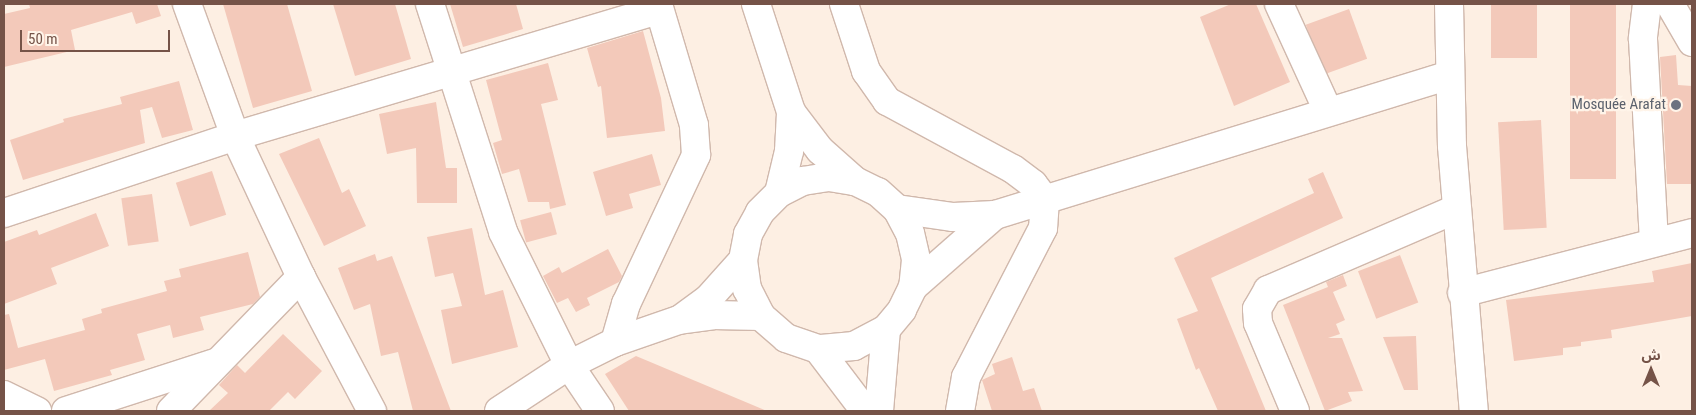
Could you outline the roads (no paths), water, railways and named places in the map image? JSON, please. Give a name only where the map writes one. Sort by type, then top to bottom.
[{"type":"street","points":[[186,4],[235,136],[301,276],[372,411]]},
{"type":"street","points":[[430,4],[503,232],[569,365],[600,411]]},
{"type":"street","points":[[756,4],[791,112],[820,150],[856,181],[878,192],[896,209],[910,233],[916,260],[913,287],[902,310],[886,328],[854,346],[818,349],[786,338],[760,316],[747,290],[743,260],[752,227],[760,212],[779,193],[803,181],[829,177],[856,181]]},
{"type":"street","points":[[844,4],[866,71],[887,101],[1013,169],[1033,184],[1044,200],[1043,228],[966,377],[960,411]]},
{"type":"street","points":[[1279,4],[1328,111]]},
{"type":"street","points":[[1449,4],[1449,75],[1456,209],[1474,411]]},
{"type":"street","points":[[1647,4],[1643,40],[1654,241]]},
{"type":"street","points":[[1670,4],[1692,42]]},
{"type":"street","points":[[4,213],[235,136],[451,74],[659,7],[694,125],[696,154],[626,304],[615,342]]},
{"type":"street","points":[[896,209],[954,218],[994,215],[1449,75]]},
{"type":"street","points":[[779,193],[789,151],[791,112]]},
{"type":"street","points":[[1295,411],[1258,323],[1257,309],[1268,290],[1456,209]]},
{"type":"street","points":[[913,287],[994,215]]},
{"type":"street","points":[[1462,293],[1654,241],[1692,233]]},
{"type":"street","points":[[679,320],[708,299],[743,260]]},
{"type":"street","points":[[171,411],[301,276]]},
{"type":"street","points":[[499,411],[569,365],[615,342],[679,320],[713,315],[760,316]]},
{"type":"street","points":[[879,411],[886,328]]},
{"type":"street","points":[[818,349],[865,411]]},
{"type":"street","points":[[66,411],[220,362]]},
{"type":"street","points":[[4,394],[37,411]]},
{"type":"place","name":"Mosquée Arafat","points":[[1676,105]]}]
